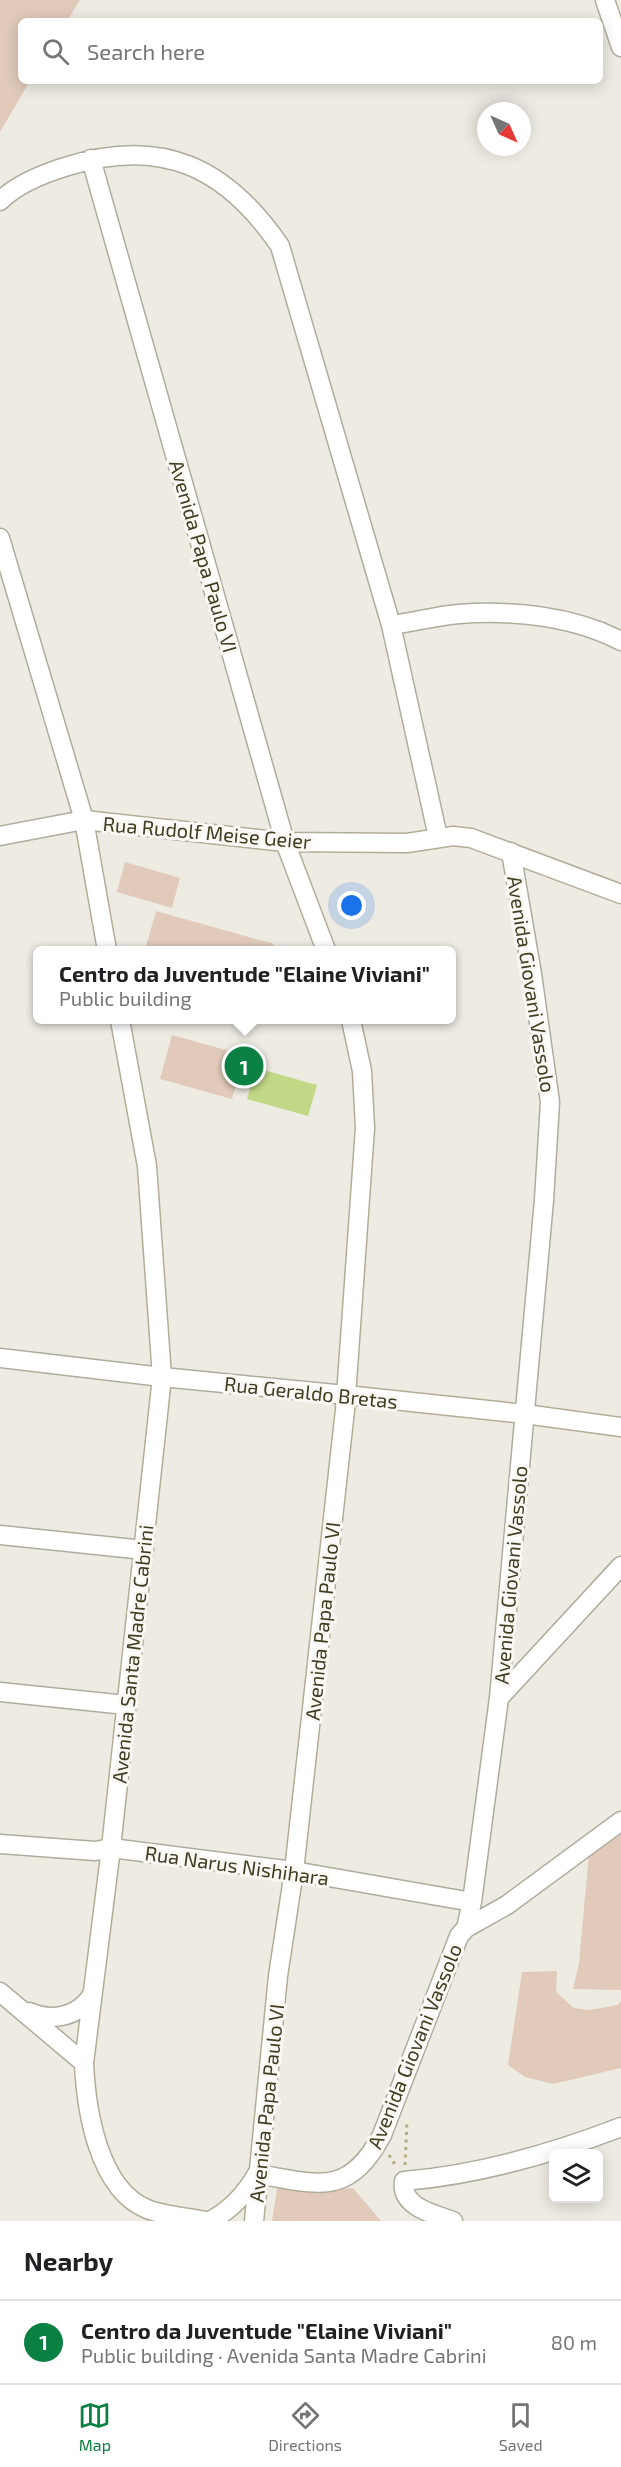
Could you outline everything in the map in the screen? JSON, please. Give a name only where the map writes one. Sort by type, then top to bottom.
[{"type":"street","points":[[605,0],[621,47]]},
{"type":"street","points":[[0,201],[8,193],[55,170],[91,159],[118,155],[148,156],[190,164],[210,175],[248,205],[263,221],[280,246],[391,625],[438,837]]},
{"type":"street","name":"Avenida Papa Paulo VI","points":[[91,159],[285,842],[324,946]]},
{"type":"street","points":[[0,538],[84,820],[106,946]]},
{"type":"street","points":[[391,625],[458,614],[495,613],[561,620],[594,628],[621,641]]},
{"type":"street","name":"Rua Rudolf Meise Geier","points":[[0,836],[84,820],[285,842],[407,843],[453,836],[471,838],[621,894]]},
{"type":"street","name":"Avenida Giovani Vassolo","points":[[257,2174],[311,2183],[333,2183],[354,2173],[370,2155],[382,2135],[459,1936],[466,1928],[472,1902],[499,1698],[544,1200],[550,1102],[532,974],[511,852]]},
{"type":"street","name":"Avenida Santa Madre Cabrini","points":[[121,1024],[147,1166],[162,1377],[111,1848],[84,2063],[89,2116],[100,2152],[116,2184],[128,2198],[147,2209],[208,2221]]},
{"type":"street","name":"Avenida Papa Paulo VI","points":[[254,2221],[278,1977],[294,1871],[346,1395],[365,1128],[362,1071],[352,1024]]},
{"type":"street","name":"Rua Geraldo Bretas","points":[[0,1358],[525,1414],[621,1427]]},
{"type":"street","points":[[0,1535],[144,1550]]},
{"type":"street","points":[[499,1698],[621,1566]]},
{"type":"street","points":[[0,1692],[126,1705]]},
{"type":"street","points":[[466,1928],[507,1905],[621,1821]]},
{"type":"street","name":"Rua Narus Nishihara","points":[[0,1844],[96,1851],[111,1848],[294,1871],[472,1902]]},
{"type":"street","points":[[0,1992],[84,2063]]},
{"type":"street","points":[[19,2008],[39,2016],[55,2018],[83,2006],[92,1995]]},
{"type":"street","points":[[453,2221],[416,2206],[405,2192],[404,2181],[484,2169],[529,2159],[621,2127]]},
{"type":"street","points":[[208,2221],[227,2212],[248,2190],[257,2174]]},
{"type":"shaded area","points":[[0,0],[80,0],[69,18],[18,18],[18,84],[28,84],[0,132]]},
{"type":"shaded area","points":[[125,862],[180,878],[172,908],[117,892]]},
{"type":"shaded area","points":[[156,911],[274,944],[273,946],[146,946]]},
{"type":"shaded area","points":[[172,1035],[244,1055],[232,1099],[160,1079]]},
{"type":"shaded area","points":[[256,1068],[317,1085],[308,1116],[247,1099]]},
{"type":"shaded area","points":[[621,1827],[621,1990],[573,1989],[579,1963],[589,1853]]},
{"type":"shaded area","points":[[557,1971],[556,1992],[574,2008],[589,2010],[618,2005],[621,2001],[621,2068],[553,2084],[525,2077],[508,2065],[522,1972]]},
{"type":"shaded area","points":[[278,2183],[318,2191],[353,2188],[381,2221],[272,2221]]},
{"type":"place","name":"Centro da Juventude \"Elaine Viviani\"","points":[[244,1066]]}]
